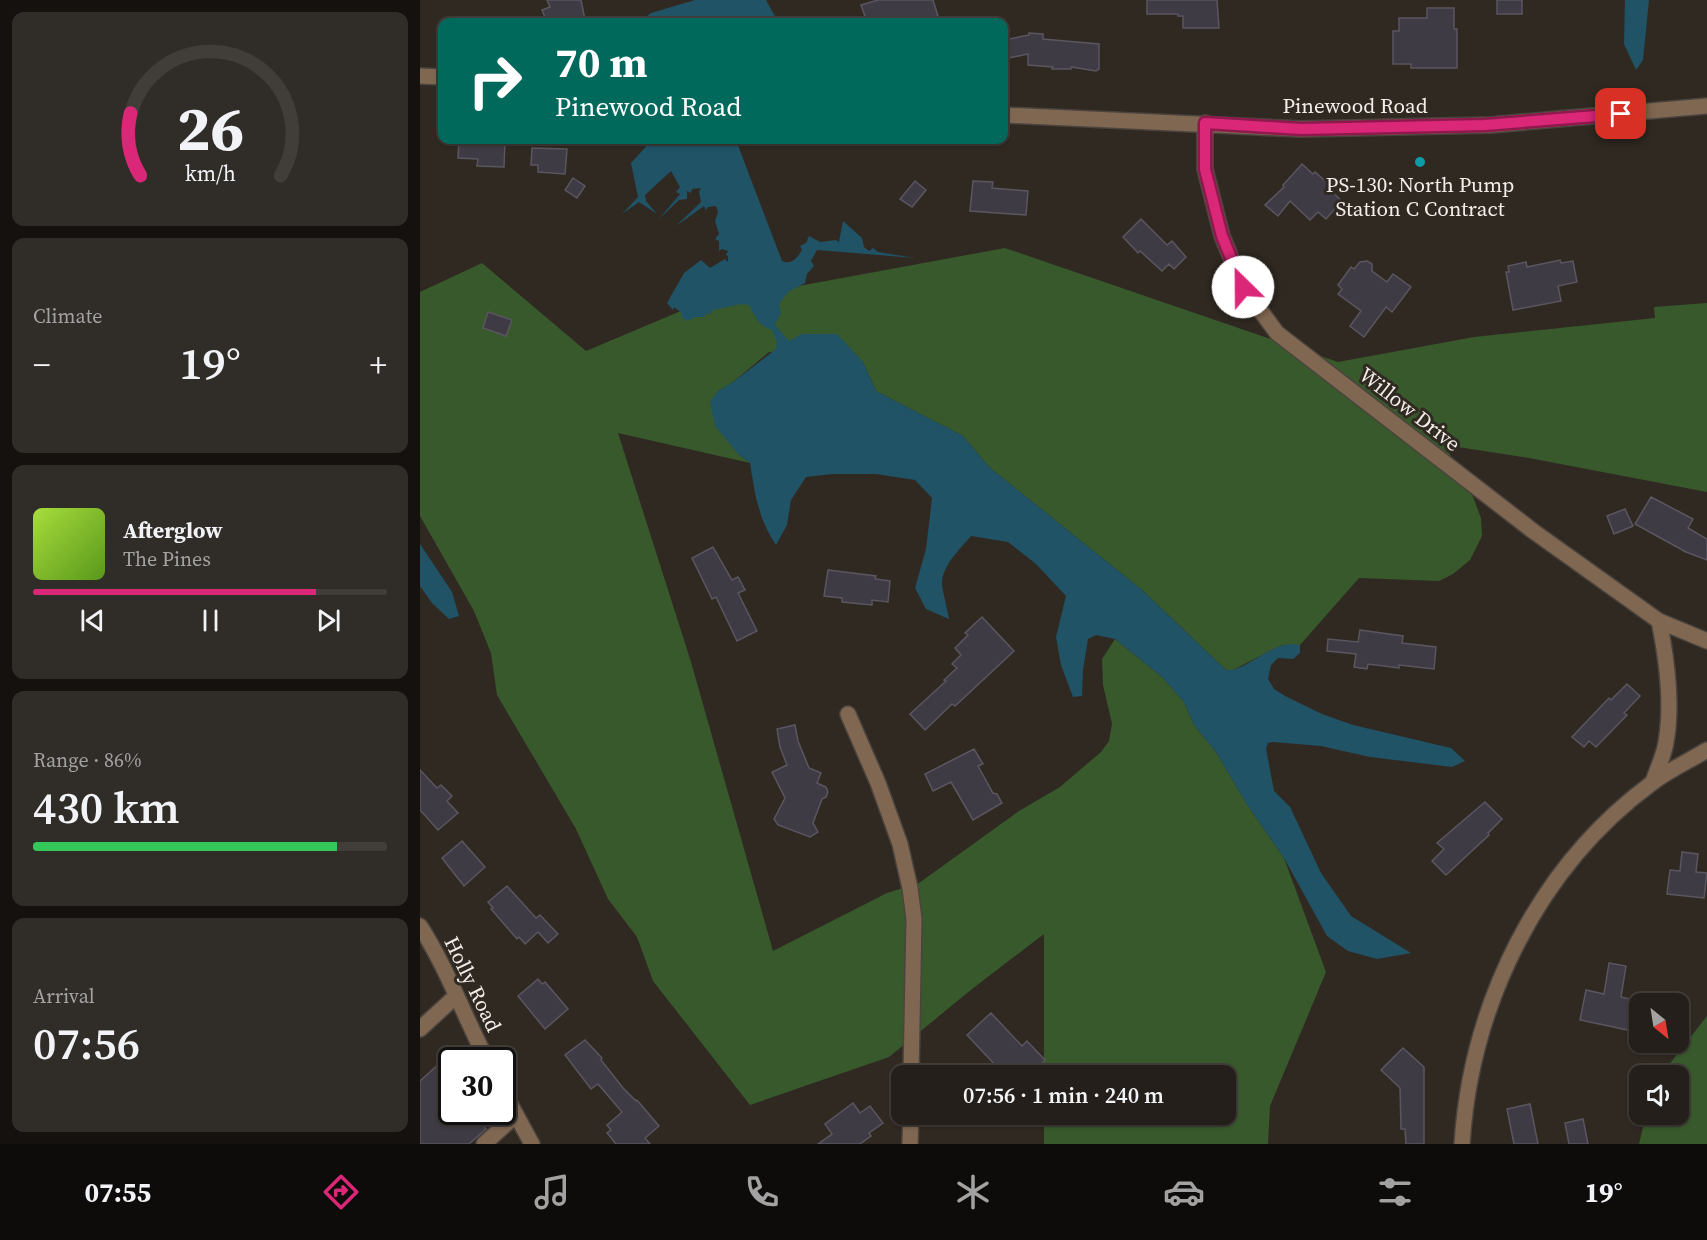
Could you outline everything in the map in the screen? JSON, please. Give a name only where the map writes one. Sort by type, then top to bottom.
[{"type":"street","points":[[420,76],[438,77]]},
{"type":"street","name":"Pinewood Road","points":[[1008,115],[1301,129],[1485,125],[1707,106]]},
{"type":"street","name":"Willow Drive","points":[[1205,123],[1205,169],[1222,236],[1243,287],[1277,333],[1533,531],[1659,621],[1707,641]]},
{"type":"street","points":[[1653,782],[1666,743],[1669,703],[1666,655],[1659,621]]},
{"type":"street","points":[[848,714],[874,774],[900,844],[910,888],[914,919],[911,1065]]},
{"type":"street","points":[[1462,1144],[1464,1113],[1479,1041],[1499,980],[1533,914],[1560,874],[1586,843],[1653,782],[1707,750]]},
{"type":"street","name":"Holly Road","points":[[420,926],[450,980],[481,1047]]},
{"type":"street","points":[[420,1029],[456,996]]},
{"type":"street","points":[[516,1115],[532,1144]]},
{"type":"street","points":[[484,1144],[505,1125]]},
{"type":"street","points":[[910,1144],[911,1125]]},
{"type":"green space","points":[[1005,248],[1338,362],[1474,337],[1655,318],[1654,307],[1707,303],[1707,492],[1529,458],[1445,445],[1473,497],[1481,518],[1482,536],[1470,560],[1453,574],[1439,581],[1359,578],[1300,645],[1282,645],[1231,671],[1226,670],[1142,590],[989,467],[963,436],[876,391],[863,362],[769,352],[733,382],[718,391],[738,454],[750,463],[618,433],[691,662],[773,951],[887,893],[919,883],[1019,811],[1060,787],[1101,752],[1109,741],[1112,724],[1103,685],[1102,659],[1115,639],[1162,677],[1184,702],[1194,725],[1216,752],[1246,803],[1284,858],[1326,972],[1270,1106],[1268,1144],[1044,1144],[1044,1125],[1236,1125],[1236,1065],[1044,1065],[1044,934],[889,1057],[750,1105],[653,981],[637,937],[608,899],[576,829],[497,695],[491,653],[474,611],[420,516],[420,292],[482,263],[586,351],[695,305]]},
{"type":"green space","points":[[1707,1016],[1707,1144],[1639,1144],[1644,1125],[1689,1125],[1689,1065],[1669,1065],[1678,1053],[1689,1053],[1689,1039]]},
{"type":"water","points":[[695,0],[766,0],[776,18],[644,18],[651,13]]},
{"type":"water","points":[[1625,0],[1649,0],[1643,60],[1636,70],[1624,44]]},
{"type":"water","points":[[648,144],[738,144],[782,261],[789,262],[796,258],[802,250],[800,246],[806,243],[809,236],[820,242],[836,240],[839,242],[843,221],[862,238],[864,247],[869,251],[873,248],[878,252],[915,258],[817,250],[811,261],[814,266],[807,274],[805,283],[788,292],[779,304],[781,312],[775,325],[789,341],[802,334],[837,334],[863,362],[876,391],[963,436],[989,467],[1142,590],[1226,670],[1245,665],[1280,646],[1300,645],[1300,653],[1293,659],[1278,658],[1271,665],[1268,679],[1274,689],[1322,714],[1353,725],[1451,748],[1465,761],[1452,767],[1370,757],[1321,746],[1273,742],[1268,743],[1266,749],[1274,791],[1290,807],[1321,873],[1351,916],[1411,953],[1377,959],[1348,951],[1327,936],[1284,858],[1246,803],[1216,752],[1194,725],[1184,702],[1162,677],[1115,639],[1096,635],[1088,639],[1082,696],[1073,697],[1061,665],[1056,637],[1066,596],[1036,564],[1008,542],[971,536],[953,557],[943,575],[942,584],[949,619],[926,609],[915,588],[926,549],[932,498],[915,480],[876,474],[832,474],[806,477],[791,500],[787,525],[776,545],[761,515],[750,463],[738,454],[715,426],[710,402],[718,391],[776,349],[777,342],[772,330],[755,317],[749,305],[741,304],[713,310],[711,314],[707,313],[704,317],[696,317],[687,321],[681,317],[682,313],[674,307],[673,310],[667,303],[684,273],[701,260],[710,268],[725,259],[728,262],[726,255],[728,251],[722,249],[719,251],[719,241],[715,239],[719,234],[715,221],[718,212],[716,206],[708,207],[706,210],[704,206],[676,226],[701,202],[699,192],[701,188],[692,189],[691,193],[687,191],[687,199],[679,200],[659,219],[680,194],[676,192],[680,187],[671,171],[645,195],[646,201],[657,214],[639,202],[622,214],[638,197],[631,163]]},
{"type":"water","points":[[420,544],[452,592],[459,616],[449,619],[432,603],[420,586]]},
{"type":"building","points":[[547,0],[581,0],[585,18],[545,18],[542,10],[550,7]]},
{"type":"building","points":[[878,0],[933,0],[938,16],[866,18],[861,5]]},
{"type":"building","points":[[1147,0],[1217,0],[1219,28],[1183,28],[1183,16],[1178,16],[1178,14],[1147,14]]},
{"type":"building","points":[[1497,0],[1522,0],[1522,14],[1497,14]]},
{"type":"building","points":[[1427,8],[1454,8],[1454,29],[1457,29],[1457,68],[1411,68],[1411,64],[1393,64],[1393,31],[1399,31],[1399,18],[1427,18]]},
{"type":"building","points":[[1029,33],[1043,34],[1043,39],[1099,44],[1099,69],[1096,71],[1071,67],[1071,69],[1052,69],[1053,67],[1028,65],[1028,54],[1008,58],[1008,39],[1029,35]]},
{"type":"building","points":[[459,144],[505,144],[504,167],[477,166],[478,159],[458,158]]},
{"type":"building","points":[[532,148],[567,149],[565,174],[538,172],[538,165],[531,165]]},
{"type":"building","points":[[1302,164],[1332,187],[1330,190],[1342,201],[1326,219],[1318,212],[1310,220],[1290,201],[1278,216],[1265,205],[1284,187],[1283,185]]},
{"type":"building","points":[[573,178],[585,186],[577,198],[565,190]]},
{"type":"building","points":[[915,181],[926,190],[912,207],[900,199]]},
{"type":"building","points":[[973,181],[993,182],[992,188],[1028,191],[1026,215],[970,211]]},
{"type":"building","points":[[1141,219],[1167,245],[1172,241],[1186,257],[1174,269],[1169,264],[1162,271],[1140,251],[1138,253],[1123,237]]},
{"type":"building","points":[[1560,260],[1561,263],[1573,261],[1577,282],[1558,286],[1561,301],[1513,310],[1506,272],[1509,272],[1508,266],[1526,262],[1527,267]]},
{"type":"building","points":[[1367,261],[1372,264],[1372,271],[1387,282],[1393,274],[1411,287],[1392,312],[1386,307],[1364,337],[1350,326],[1361,311],[1338,294],[1342,289],[1338,285],[1351,267],[1354,269],[1360,262]]},
{"type":"building","points":[[488,312],[512,320],[506,336],[483,328]]},
{"type":"building","points":[[1651,497],[1693,519],[1688,528],[1707,539],[1707,560],[1686,552],[1635,524]]},
{"type":"building","points":[[1625,509],[1633,526],[1614,534],[1607,516]]},
{"type":"building","points":[[713,547],[732,580],[738,577],[745,590],[738,593],[757,631],[737,641],[716,597],[712,599],[692,558]]},
{"type":"building","points":[[828,570],[876,576],[875,579],[890,581],[888,602],[872,600],[872,605],[842,602],[842,598],[824,596]]},
{"type":"building","points":[[982,617],[1014,651],[955,706],[952,704],[925,730],[910,714],[957,668],[952,664],[961,655],[955,648],[968,635],[965,633]]},
{"type":"building","points":[[1360,630],[1403,636],[1402,643],[1436,647],[1434,669],[1368,664],[1367,669],[1354,667],[1356,654],[1327,651],[1328,639],[1358,642]]},
{"type":"building","points":[[1627,684],[1640,696],[1624,713],[1627,715],[1596,747],[1589,741],[1584,747],[1572,737],[1609,698],[1611,700]]},
{"type":"building","points":[[795,725],[798,741],[809,768],[821,773],[817,783],[826,787],[828,792],[822,799],[813,823],[818,832],[810,837],[778,825],[774,819],[785,798],[772,772],[787,765],[780,747],[777,729]]},
{"type":"building","points":[[974,749],[983,764],[978,766],[993,793],[997,794],[1002,803],[973,820],[951,782],[933,791],[925,774]]},
{"type":"building","points":[[420,770],[437,788],[441,785],[452,796],[447,801],[458,813],[438,830],[420,810]]},
{"type":"building","points":[[1485,802],[1502,819],[1488,833],[1489,835],[1446,875],[1432,861],[1444,849],[1437,843]]},
{"type":"building","points":[[462,841],[485,867],[464,886],[442,858]]},
{"type":"building","points":[[1682,852],[1698,854],[1696,872],[1707,873],[1704,898],[1667,894],[1670,870],[1680,871]]},
{"type":"building","points":[[507,886],[536,918],[540,915],[558,934],[548,943],[538,932],[525,944],[519,937],[517,939],[491,909],[493,908],[488,902]]},
{"type":"building","points":[[1609,963],[1626,966],[1621,997],[1629,999],[1628,1030],[1580,1020],[1586,990],[1604,994]]},
{"type":"building","points":[[538,979],[542,984],[545,982],[568,1009],[545,1029],[518,996]]},
{"type":"building","points":[[991,1013],[1022,1046],[1027,1041],[1045,1060],[1040,1065],[995,1065],[967,1035]]},
{"type":"building","points":[[585,1040],[602,1058],[601,1060],[623,1088],[637,1100],[659,1126],[645,1138],[650,1144],[616,1144],[607,1133],[611,1130],[607,1125],[622,1112],[598,1084],[591,1089],[565,1055]]},
{"type":"building","points":[[1403,1048],[1424,1067],[1424,1144],[1406,1144],[1405,1129],[1401,1129],[1400,1088],[1381,1070]]},
{"type":"building","points":[[438,1065],[438,1125],[482,1125],[486,1129],[469,1144],[420,1144],[420,1081]]},
{"type":"building","points":[[853,1103],[860,1113],[870,1106],[883,1123],[869,1133],[871,1136],[860,1144],[818,1144],[832,1134],[825,1124]]},
{"type":"building","points":[[1530,1104],[1538,1144],[1514,1144],[1507,1109]]},
{"type":"building","points":[[1583,1119],[1588,1144],[1569,1144],[1565,1123]]},
{"type":"place","name":"PS-130: North Pump Station C Contract","points":[[1420,162]]},
{"type":"route","points":[[1243,287],[1222,236],[1205,169],[1205,123],[1301,129],[1485,125],[1621,114]]}]
